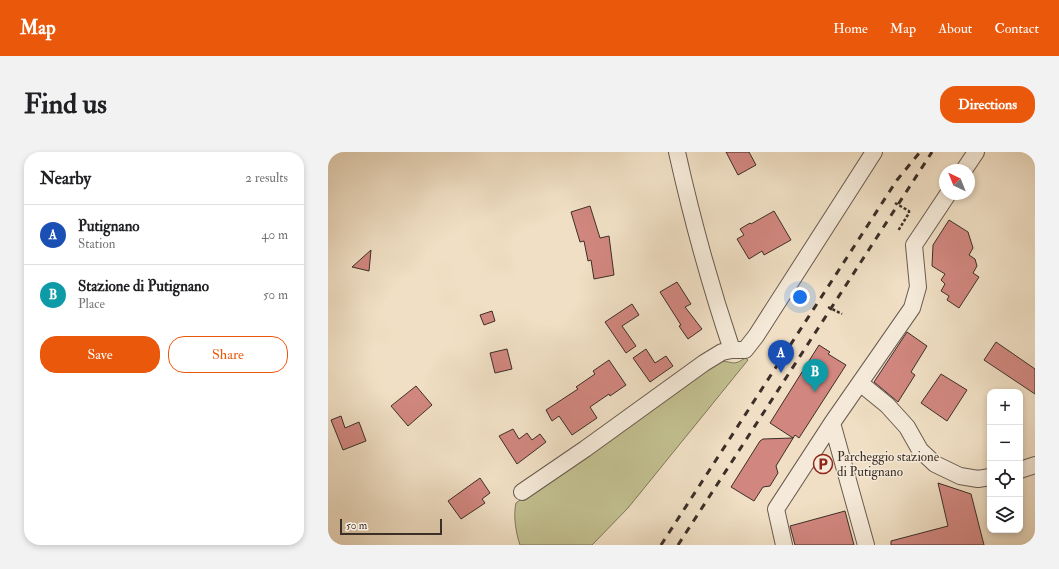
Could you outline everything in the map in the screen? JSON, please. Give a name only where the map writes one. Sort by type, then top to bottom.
[{"type":"street","points":[[677,152],[693,220],[732,350]]},
{"type":"street","points":[[522,492],[585,449],[704,363],[722,352],[745,350],[756,336],[874,152]]},
{"type":"street","points":[[968,164],[976,152]]},
{"type":"street","points":[[784,545],[776,509],[832,423],[912,308],[918,287],[914,245],[944,200]]},
{"type":"street","points":[[860,383],[887,405],[906,427],[920,450],[935,464],[960,476],[978,479],[987,478]]},
{"type":"street","points":[[832,423],[866,545]]},
{"type":"street","points":[[1023,469],[1035,465]]},
{"type":"path","points":[[895,203],[909,211],[898,231]]},
{"type":"path","points":[[828,307],[842,314]]},
{"type":"shaded area","points":[[745,358],[748,360],[628,508],[592,545],[520,545],[515,524],[516,503],[585,452],[709,365],[719,361],[736,363]]},
{"type":"building","points":[[726,152],[749,152],[756,165],[738,175]]},
{"type":"building","points":[[590,206],[600,238],[609,236],[614,275],[594,279],[591,260],[588,261],[584,241],[580,242],[571,212]]},
{"type":"building","points":[[774,211],[791,240],[764,255],[762,251],[749,259],[737,239],[744,235],[740,229]]},
{"type":"building","points":[[949,220],[968,232],[973,248],[969,255],[975,259],[977,266],[973,273],[979,277],[959,308],[947,300],[949,296],[941,291],[945,284],[941,280],[945,274],[932,266],[933,245]]},
{"type":"building","points":[[371,250],[369,271],[352,267]]},
{"type":"building","points":[[677,282],[691,304],[685,307],[702,329],[688,339],[660,292]]},
{"type":"building","points":[[632,304],[639,315],[622,326],[636,346],[626,353],[605,322]]},
{"type":"building","points":[[492,311],[495,321],[484,325],[480,315]]},
{"type":"building","points":[[907,332],[927,346],[911,372],[915,375],[898,402],[874,382]]},
{"type":"building","points":[[996,342],[1035,369],[1035,394],[984,360]]},
{"type":"building","points":[[819,345],[830,352],[828,354],[846,365],[799,438],[795,435],[776,466],[778,473],[770,486],[763,487],[754,501],[731,487],[760,441],[763,439],[793,438],[770,423]]},
{"type":"building","points":[[507,349],[512,369],[495,373],[490,353]]},
{"type":"building","points":[[646,349],[655,363],[666,356],[673,366],[650,382],[633,358]]},
{"type":"building","points":[[609,360],[626,385],[590,407],[597,418],[572,435],[559,416],[552,421],[546,410],[578,389],[576,387],[595,374],[593,371]]},
{"type":"building","points":[[941,374],[967,390],[947,421],[921,403]]},
{"type":"building","points":[[416,386],[432,405],[408,426],[391,406]]},
{"type":"building","points":[[341,416],[345,428],[359,422],[366,441],[343,450],[331,420]]},
{"type":"building","points":[[513,429],[519,439],[527,433],[532,440],[540,434],[546,442],[517,464],[499,436]]},
{"type":"building","points":[[480,478],[490,493],[482,499],[485,503],[461,519],[448,501]]},
{"type":"building","points":[[938,483],[971,494],[984,545],[891,545],[891,541],[948,526]]},
{"type":"building","points":[[845,511],[854,545],[795,545],[790,526]]},
{"type":"railway","points":[[661,545],[897,180],[920,152]]},
{"type":"railway","points":[[678,545],[932,152]]},
{"type":"place","name":"Putignano","points":[[781,373]]},
{"type":"place","name":"Stazione di Putignano","points":[[815,392]]},
{"type":"place","name":"Parcheggio stazione di Putignano","points":[[823,464]]}]
